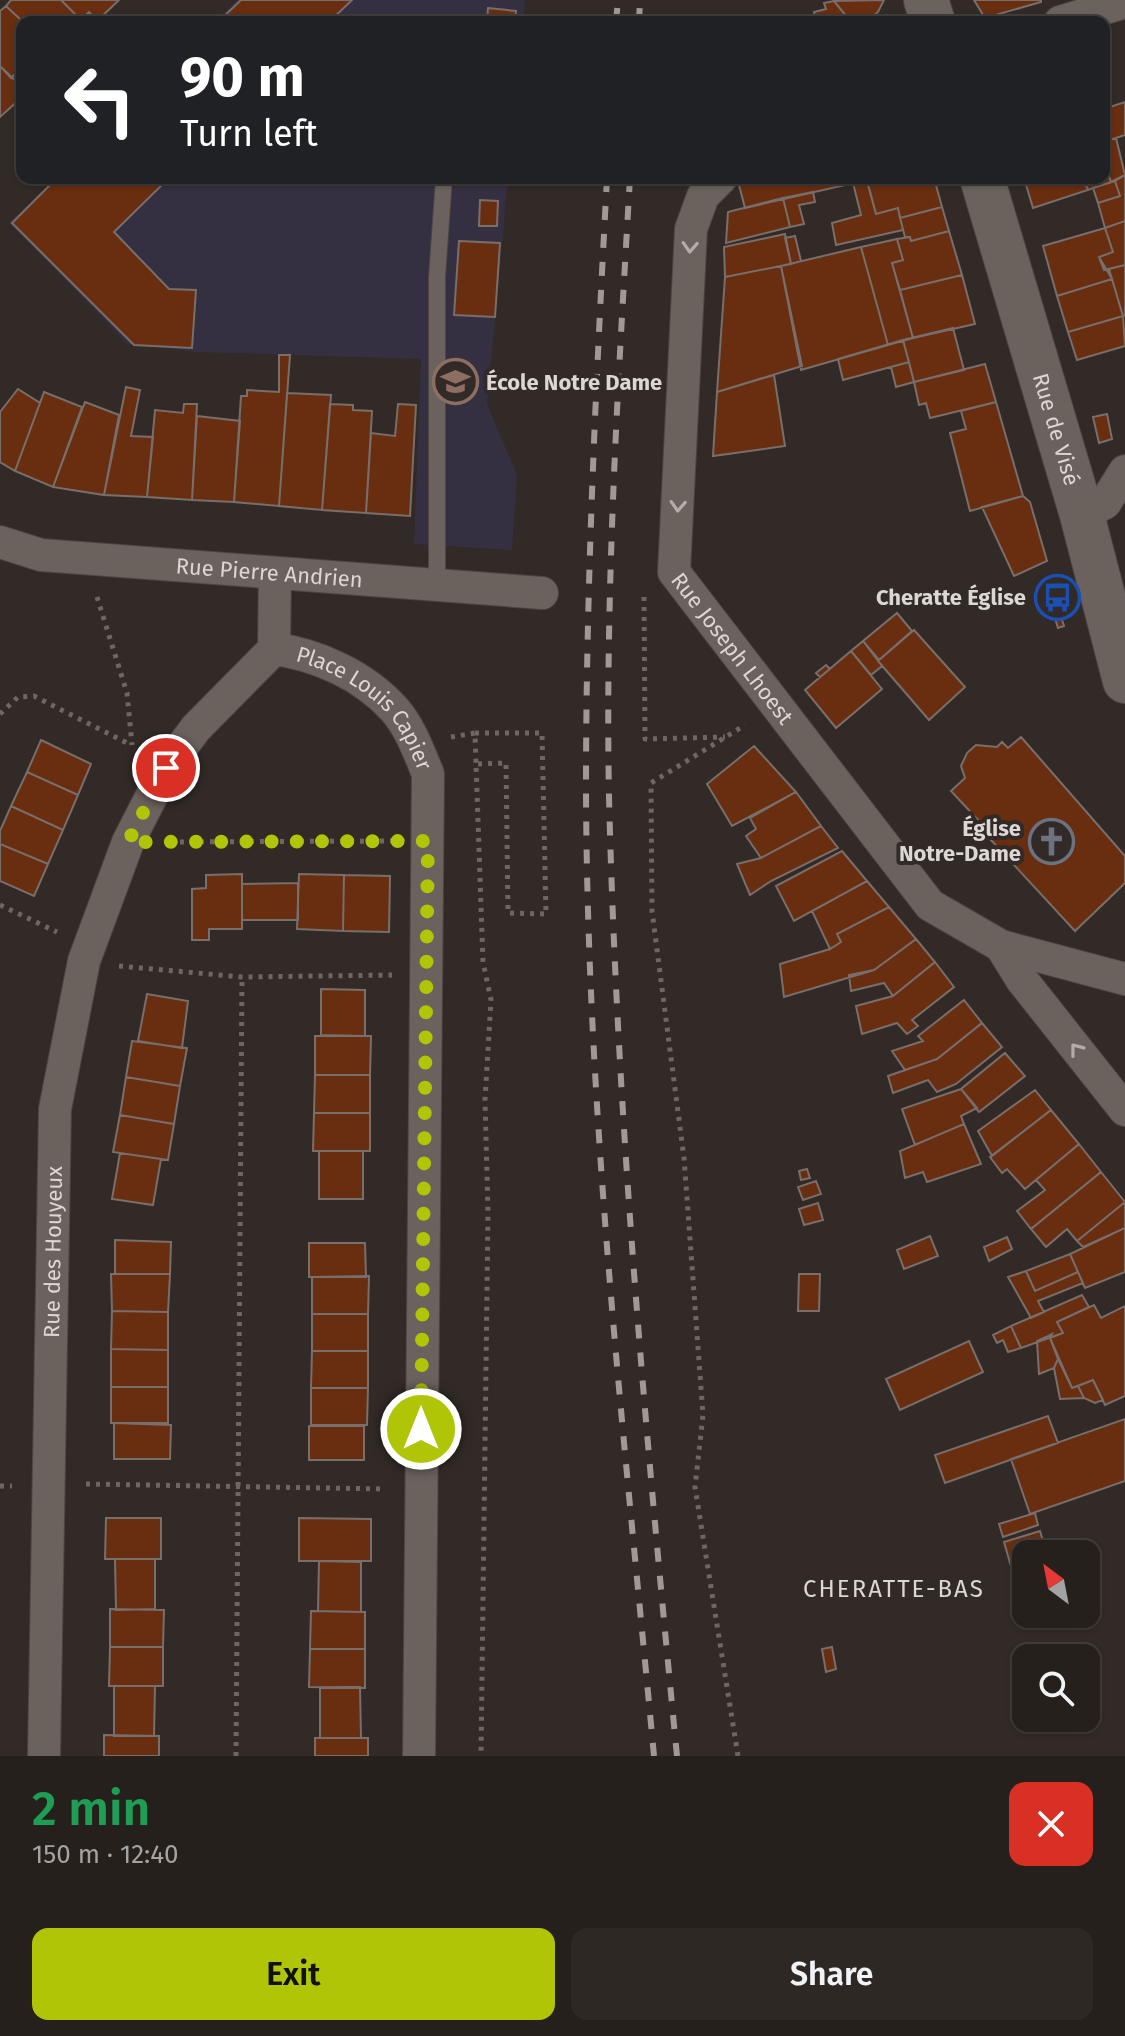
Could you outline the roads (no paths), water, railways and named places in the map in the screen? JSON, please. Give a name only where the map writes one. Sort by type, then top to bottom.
[{"type":"street","points":[[1080,16],[1125,2]]},
{"type":"street","name":"Rue Joseph Lhoest","points":[[715,184],[703,196],[691,229],[674,572],[930,905],[1001,946]]},
{"type":"street","name":"Rue de Visé","points":[[984,184],[1082,515],[1125,681]]},
{"type":"street","points":[[1082,515],[1105,503],[1125,471]]},
{"type":"street","name":"Rue Pierre Andrien","points":[[0,542],[41,555],[542,593]]},
{"type":"street","name":"Place Louis Capier","points":[[166,768],[196,728],[274,649],[275,574]]},
{"type":"street","name":"Place Louis Capier","points":[[274,649],[302,652],[329,663],[393,708],[415,742],[428,774],[419,1756]]},
{"type":"street","name":"Rue des Houyeux","points":[[44,1756],[55,1109],[86,955],[128,842],[166,768]]},
{"type":"street","points":[[1001,946],[1125,979]]},
{"type":"street","points":[[1001,946],[1022,980],[1125,1110]]},
{"type":"lane","points":[[437,585],[437,277],[444,184]]},
{"type":"railway","points":[[617,16],[618,0]]},
{"type":"railway","points":[[639,16],[640,0]]},
{"type":"railway","points":[[607,184],[588,636],[588,910],[609,1273],[654,1756]]},
{"type":"railway","points":[[630,184],[611,565],[609,797],[626,1157],[644,1397],[677,1756]]},
{"type":"place","name":"École Notre Dame","points":[[455,382]]},
{"type":"place","name":"Cheratte Église","points":[[1057,597]]},
{"type":"place","name":"Église Notre-Dame","points":[[1052,841]]},
{"type":"district","name":"CHERATTE-BAS","points":[[894,1589]]}]
